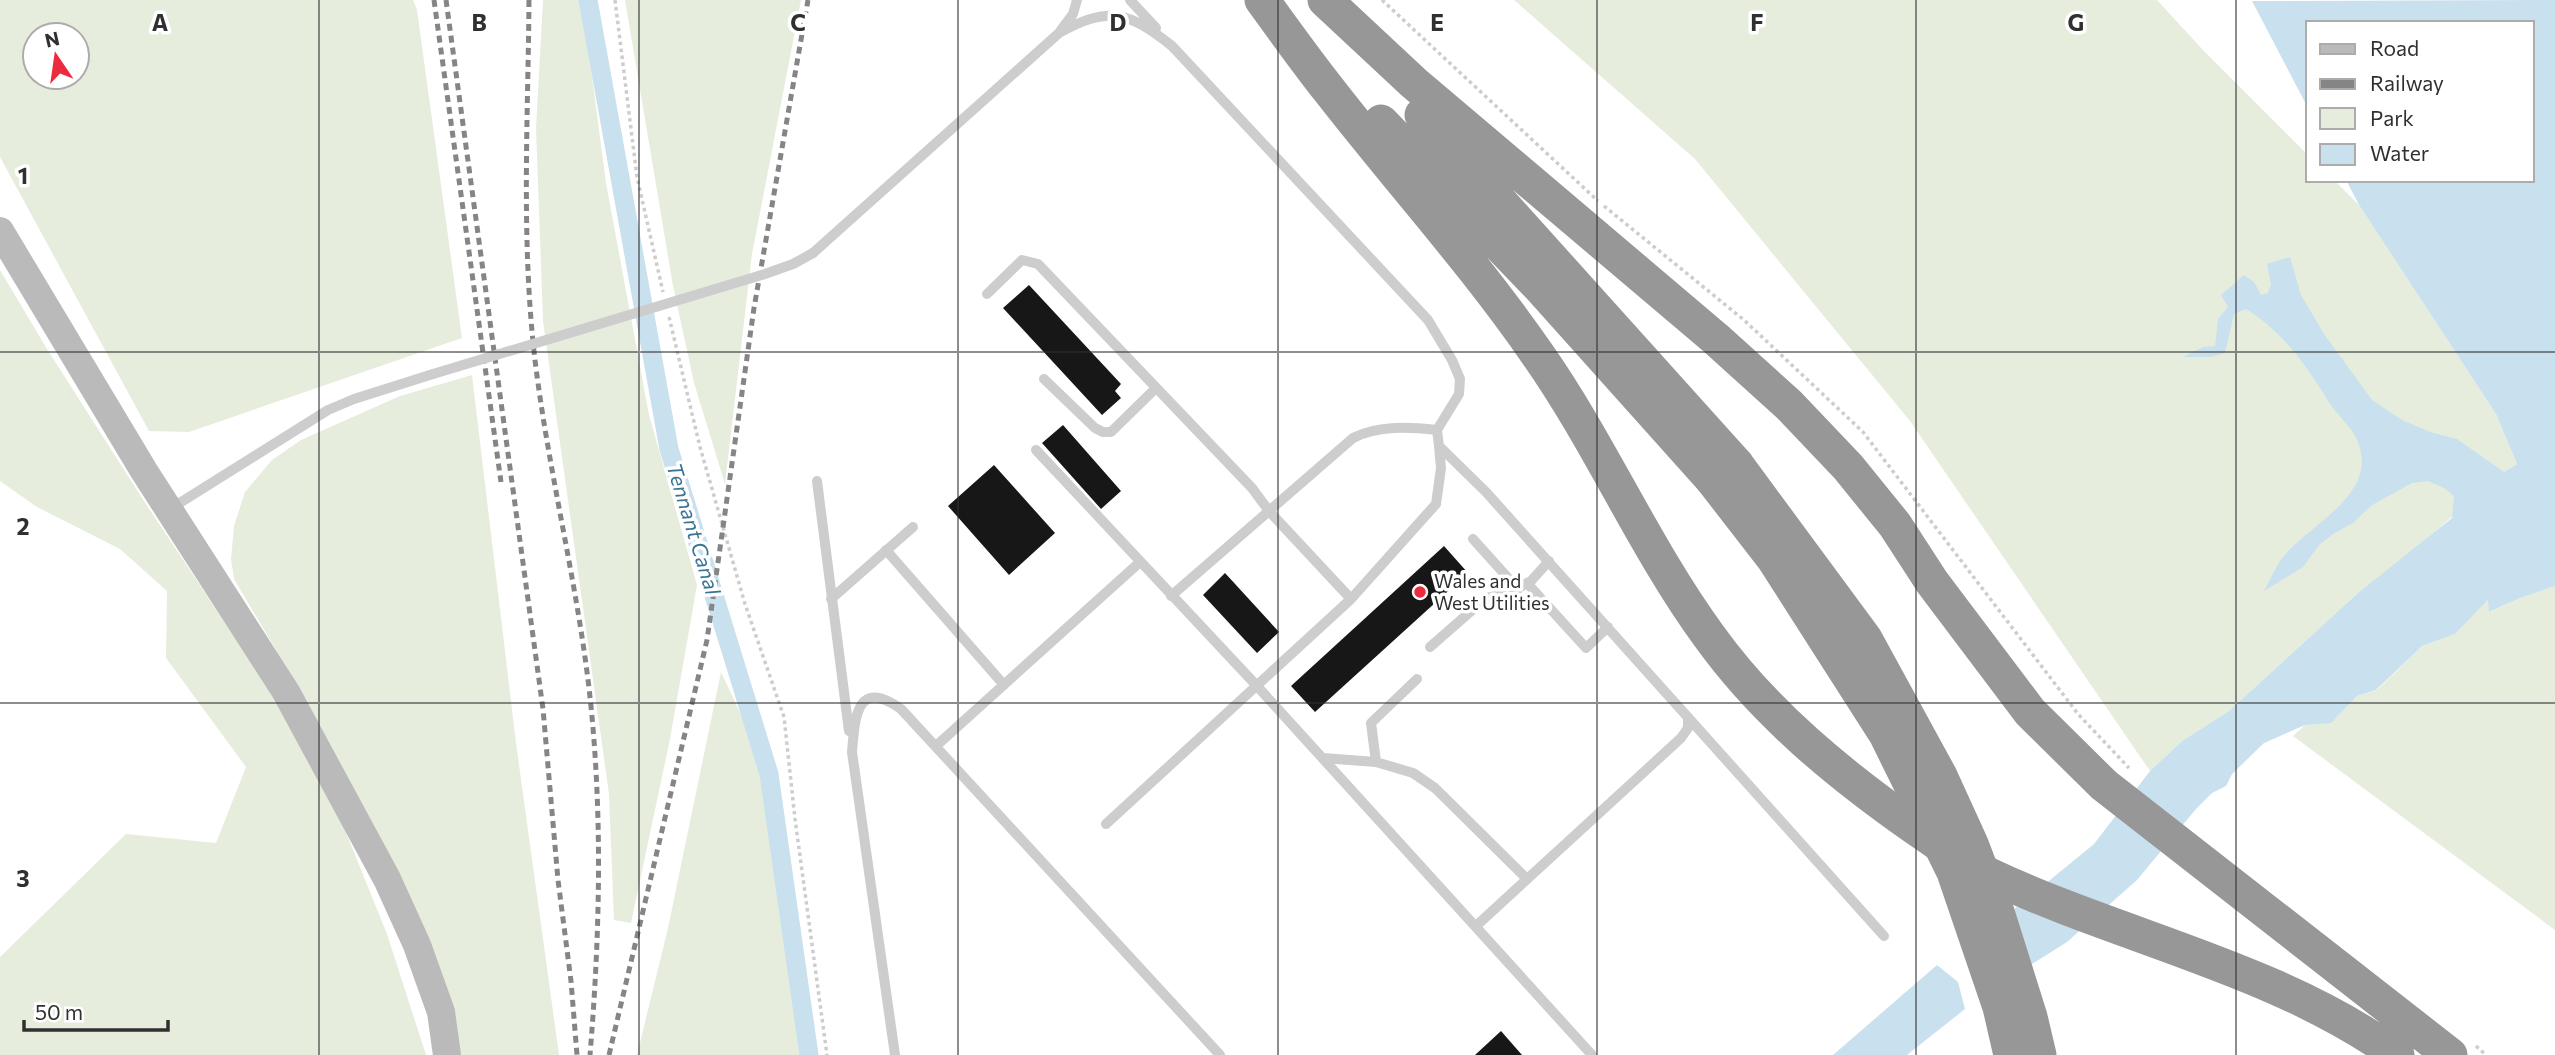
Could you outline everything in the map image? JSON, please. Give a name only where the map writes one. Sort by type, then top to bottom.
[{"type":"highway","points":[[1264,0],[1541,288],[1724,471],[1782,570],[1886,734],[1915,790],[1954,872],[1973,922],[2000,1007],[2011,1055]]},
{"type":"highway","points":[[1264,0],[1329,90],[1491,290],[1535,350],[1560,387],[1660,561],[1709,636],[1762,702],[1833,767],[1872,797],[1983,872],[2269,984],[2324,1011],[2398,1055]]},
{"type":"highway","points":[[1322,0],[1866,639],[1940,776],[1971,844],[1997,912],[2039,1055]]},
{"type":"highway","points":[[1322,0],[1413,83],[1706,330],[1789,405],[1848,467],[1895,525],[1932,582],[2030,712],[2104,785],[2450,1055]]},
{"type":"main road","points":[[0,231],[144,471],[286,692],[387,879],[417,945],[441,1012],[447,1055]]},
{"type":"lane","points":[[170,510],[328,410],[354,399],[765,274],[813,253],[1059,33],[1073,14],[1077,0]]},
{"type":"lane","points":[[1106,824],[1351,599],[1436,504],[1441,468],[1437,430],[1459,394],[1460,379],[1428,320],[1130,0]]},
{"type":"lane","points":[[1059,33],[1078,23],[1101,16],[1125,16],[1145,25],[1172,46]]},
{"type":"lane","points":[[987,294],[1022,260],[1038,264],[1252,488],[1269,511],[1351,599]]},
{"type":"lane","points":[[1044,379],[1102,432],[1111,432],[1156,388]]},
{"type":"lane","points":[[1171,596],[1353,438],[1366,431],[1380,429],[1437,430]]},
{"type":"lane","points":[[1439,446],[1486,492],[1549,561],[1884,936]]},
{"type":"lane","points":[[1036,450],[1257,686],[1592,1055]]},
{"type":"lane","points":[[817,481],[895,1055]]},
{"type":"lane","points":[[831,599],[913,527]]},
{"type":"lane","points":[[1474,539],[1586,648],[1608,627]]},
{"type":"lane","points":[[886,550],[1004,684]]},
{"type":"lane","points":[[1430,647],[1486,598],[1522,586],[1549,561]]},
{"type":"lane","points":[[936,746],[1140,562]]},
{"type":"lane","points":[[1376,762],[1371,723],[1417,679]]},
{"type":"lane","points":[[852,752],[855,715],[860,705],[872,698],[887,699],[901,709],[1220,1055]]},
{"type":"lane","points":[[1475,926],[1681,738],[1688,728],[1688,716]]},
{"type":"lane","points":[[1322,758],[1376,762],[1413,773],[1434,788],[1527,879]]},
{"type":"path","points":[[615,0],[637,177],[665,300]]},
{"type":"path","points":[[668,313],[704,460],[745,604],[784,717],[827,1055]]},
{"type":"green space","points":[[0,0],[413,0],[417,10],[462,338],[189,432],[149,431],[0,157]]},
{"type":"green space","points":[[543,0],[582,0],[606,183],[649,415],[697,585],[670,739],[631,923],[614,920],[609,794],[543,321],[536,128]]},
{"type":"green space","points":[[625,0],[801,0],[752,254],[725,484],[694,383],[673,286]]},
{"type":"green space","points":[[1514,0],[2157,0],[2306,153],[2306,182],[2336,182],[2359,205],[2496,414],[2517,464],[2358,593],[2229,711],[2182,741],[2150,771],[1910,421],[1695,159]]},
{"type":"green space","points":[[0,270],[142,498],[296,730],[343,825],[387,934],[426,1055],[0,1055],[0,957],[126,834],[216,843],[246,767],[166,658],[167,591],[120,549],[37,507],[0,481]]},
{"type":"green space","points":[[472,375],[516,743],[559,1055],[461,1055],[455,1018],[305,699],[234,579],[231,559],[234,526],[245,492],[272,460],[301,440],[400,396]]},
{"type":"green space","points":[[2555,586],[2555,930],[2293,736],[2305,725],[2331,722],[2357,696],[2377,690],[2422,646],[2455,634],[2489,599],[2490,612]]},
{"type":"green space","points":[[721,672],[769,774],[809,1055],[637,1055],[668,928]]},
{"type":"water","points":[[2555,0],[2555,586],[2489,612],[2488,600],[2455,634],[2422,646],[2376,690],[2357,696],[2331,723],[2305,725],[2264,743],[2232,774],[2226,786],[2212,793],[2196,809],[2137,880],[2067,942],[2024,969],[1990,929],[2094,844],[2150,771],[2182,741],[2229,711],[2358,593],[2452,518],[2454,496],[2428,481],[2412,483],[2372,505],[2353,523],[2319,545],[2303,567],[2264,591],[2282,558],[2351,492],[2359,476],[2362,459],[2354,435],[2302,362],[2271,328],[2246,309],[2234,314],[2225,353],[2211,357],[2183,357],[2203,347],[2215,346],[2218,319],[2228,307],[2221,295],[2244,275],[2254,282],[2261,295],[2268,293],[2271,284],[2267,264],[2290,257],[2301,295],[2324,334],[2372,400],[2402,420],[2430,432],[2457,439],[2504,472],[2517,464],[2496,414],[2359,205],[2347,182],[2534,182],[2534,21],[2306,21],[2306,104],[2252,1]]},
{"type":"water","points":[[1937,965],[1958,982],[1965,1009],[1907,1055],[1833,1055]]},
{"type":"building","points":[[1029,285],[1121,384],[1115,391],[1121,398],[1102,415],[1003,308]]},
{"type":"building","points":[[1063,425],[1121,491],[1101,509],[1042,443]]},
{"type":"building","points":[[994,465],[1055,533],[1009,575],[948,506]]},
{"type":"building","points":[[1444,546],[1468,573],[1315,712],[1291,686]]},
{"type":"building","points":[[1225,573],[1279,632],[1257,653],[1203,595]]},
{"type":"building","points":[[1501,1031],[1522,1055],[1475,1055]]},
{"type":"waterway","name":"Tennant Canal","points":[[588,0],[669,449],[769,774],[809,1055]]},
{"type":"railway","points":[[434,0],[501,482]]},
{"type":"railway","points":[[446,0],[543,709],[577,1055]]},
{"type":"railway","points":[[529,0],[526,192],[532,336],[584,650],[596,780],[598,917],[590,1055]]},
{"type":"railway","points":[[609,1055],[707,640],[754,308],[808,0]]},
{"type":"place","name":"Wales and West Utilities","points":[[1420,592]]}]
